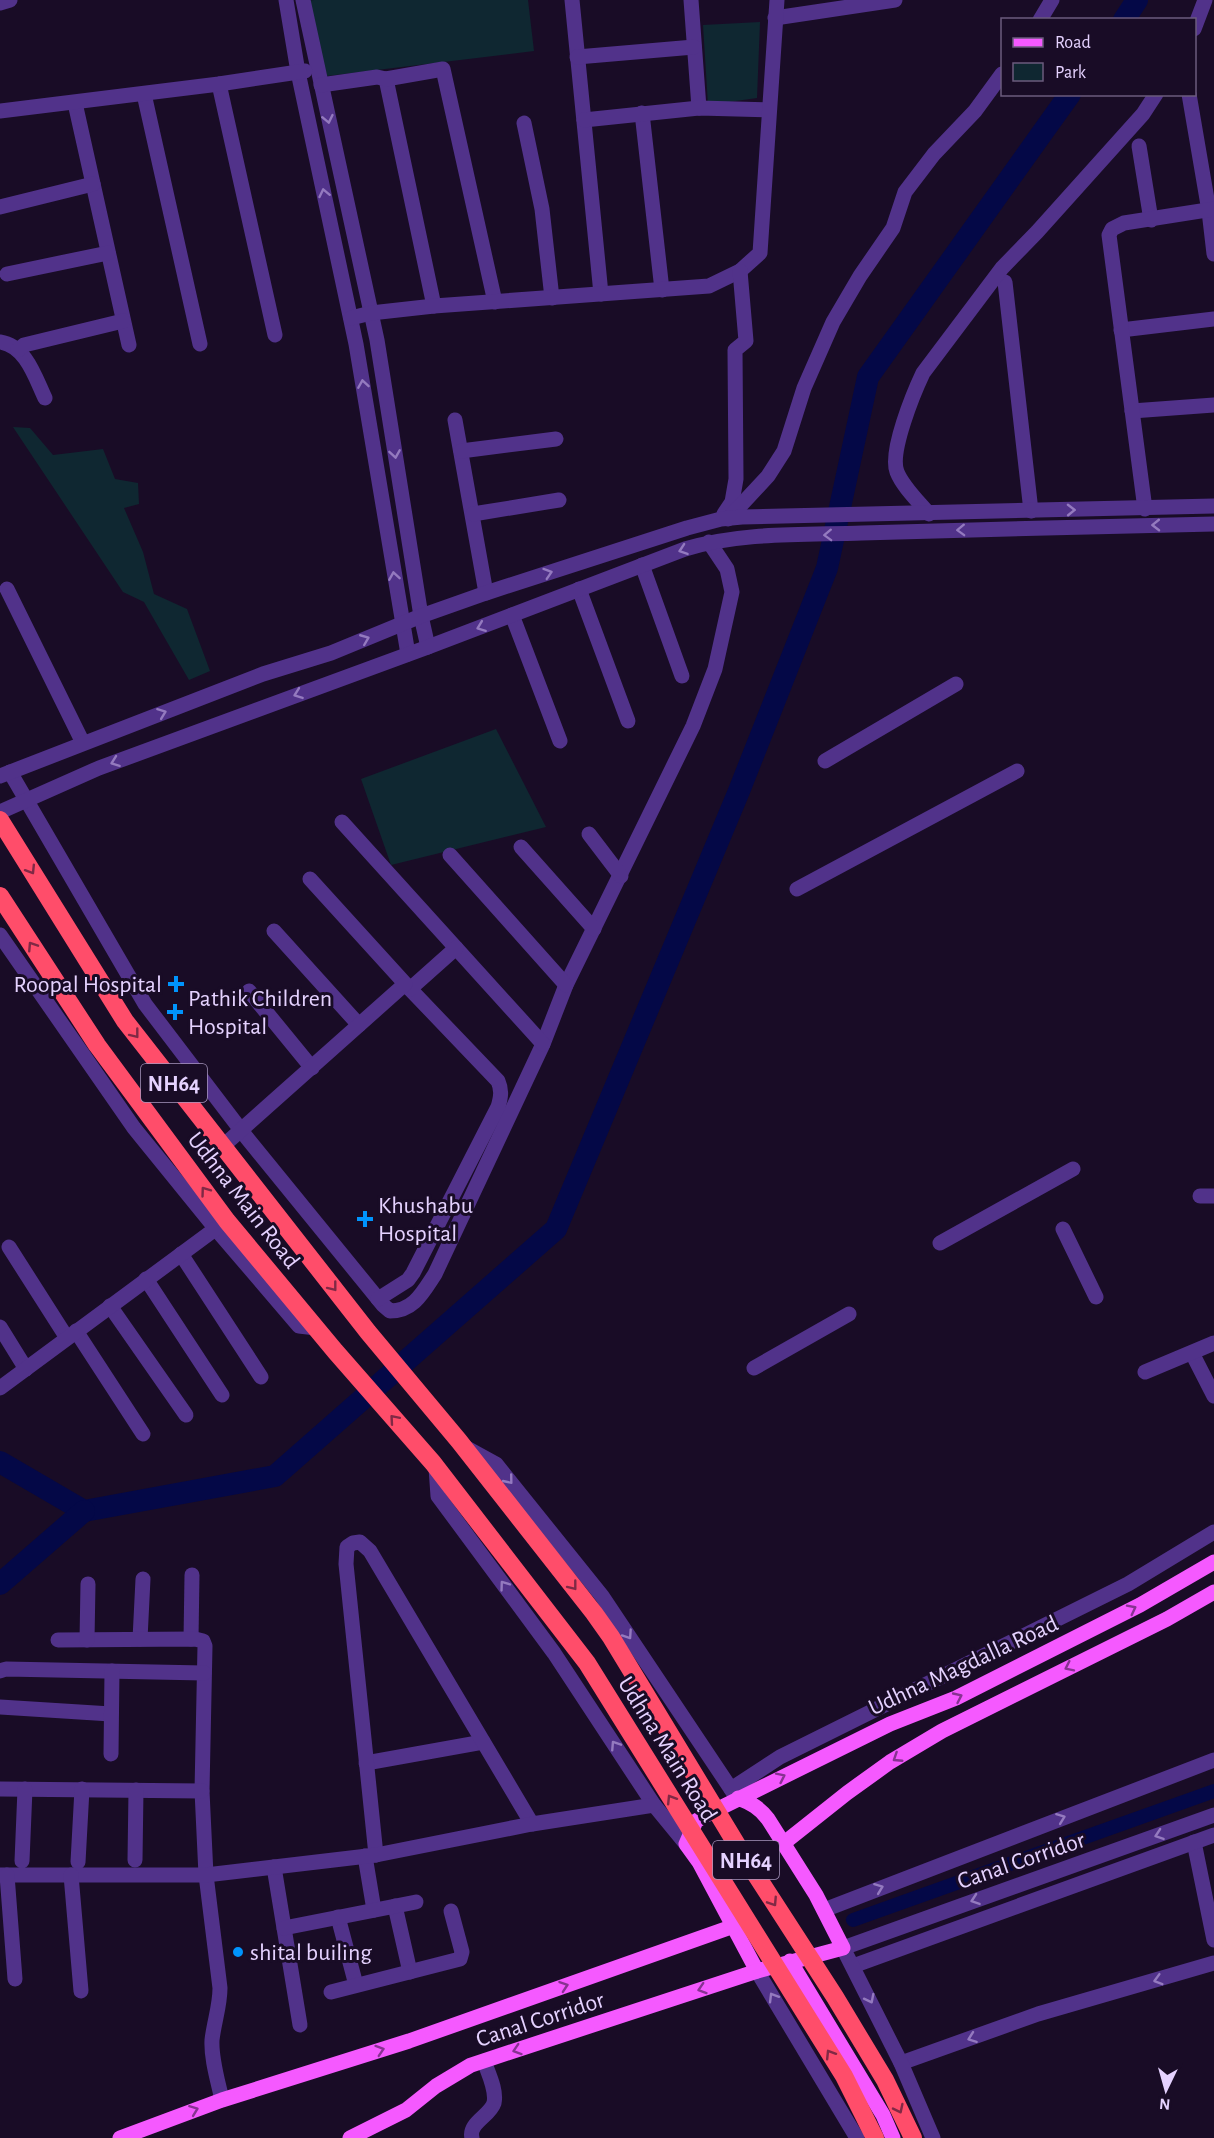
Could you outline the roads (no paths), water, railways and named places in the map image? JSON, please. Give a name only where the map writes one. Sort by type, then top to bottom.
[{"type":"highway","name":"NH64","points":[[0,820],[125,1021],[368,1332],[461,1443],[611,1637],[740,1850],[835,1996],[885,2080],[913,2138]]},
{"type":"highway","name":"Udhna Main Road","points":[[0,896],[97,1045],[221,1225],[316,1328],[434,1465],[587,1663],[859,2104],[875,2138]]},
{"type":"main road","name":"Udhna Magdalla Road","points":[[686,1844],[696,1821],[732,1797],[890,1724],[956,1698],[1140,1605],[1214,1562]]},
{"type":"main road","points":[[784,1843],[847,1793],[932,1737],[1167,1619],[1214,1592]]},
{"type":"main road","points":[[732,1797],[762,1810],[824,1910],[843,1948]]},
{"type":"main road","points":[[686,1844],[699,1862],[758,1971]]},
{"type":"main road","points":[[120,2138],[222,2100],[409,2041],[734,1926]]},
{"type":"main road","name":"Canal Corridor","points":[[350,2138],[406,2110],[436,2086],[471,2065],[758,1971],[843,1948]]},
{"type":"main road","points":[[790,1962],[869,2091],[893,2138]]},
{"type":"main road","points":[[139,2138],[154,2126]]},
{"type":"street","points":[[0,3],[10,0]]},
{"type":"street","points":[[286,0],[298,72],[351,318],[408,654]]},
{"type":"street","points":[[303,0],[377,340],[421,616],[428,647]]},
{"type":"street","points":[[572,0],[601,294]]},
{"type":"street","points":[[691,0],[699,108]]},
{"type":"street","points":[[351,318],[371,313],[434,306],[709,286],[740,271],[760,253],[777,0]]},
{"type":"street","points":[[776,18],[895,0]]},
{"type":"street","points":[[1041,18],[1052,0]]},
{"type":"street","points":[[1196,25],[1205,0]]},
{"type":"street","points":[[577,57],[694,47]]},
{"type":"street","points":[[0,111],[144,94],[317,69]]},
{"type":"street","points":[[321,85],[377,77],[386,79],[443,69],[495,302]]},
{"type":"street","points":[[730,519],[768,476],[784,451],[804,388],[833,322],[892,228],[905,192],[934,154],[975,111],[1001,75]]},
{"type":"street","points":[[386,79],[434,306]]},
{"type":"street","points":[[219,84],[275,335]]},
{"type":"street","points":[[144,94],[200,344]]},
{"type":"street","points":[[929,514],[903,483],[895,464],[896,450],[914,390],[923,373],[1002,268],[1143,114],[1155,96]]},
{"type":"street","points":[[1189,96],[1211,210],[1214,254]]},
{"type":"street","points":[[75,103],[129,345]]},
{"type":"street","points":[[584,120],[699,108],[769,110]]},
{"type":"street","points":[[642,113],[662,290]]},
{"type":"street","points":[[524,123],[542,209],[552,298]]},
{"type":"street","points":[[1139,146],[1151,220]]},
{"type":"street","points":[[0,207],[93,184]]},
{"type":"street","points":[[1145,509],[1110,235],[1112,229],[1117,225],[1211,210]]},
{"type":"street","points":[[7,274],[108,253]]},
{"type":"street","points":[[730,519],[736,479],[735,351],[746,341],[740,271]]},
{"type":"street","points":[[1005,282],[1031,511]]},
{"type":"street","points":[[1121,330],[1214,319]]},
{"type":"street","points":[[18,350],[24,345],[123,321]]},
{"type":"street","points":[[0,342],[18,350],[27,362],[45,398]]},
{"type":"street","points":[[1132,411],[1214,405]]},
{"type":"street","points":[[455,420],[486,593]]},
{"type":"street","points":[[461,451],[556,439]]},
{"type":"street","points":[[473,514],[559,500]]},
{"type":"street","points":[[710,542],[727,569],[732,592],[715,669],[693,726],[566,985],[543,1044],[435,1274],[416,1301],[401,1311],[390,1311],[242,1131],[145,1004],[26,799],[5,774],[263,674],[331,653],[421,616],[687,528],[730,519],[1214,506]]},
{"type":"street","points":[[0,812],[99,768],[428,647],[642,565],[710,542],[740,538],[886,532],[1214,524]]},
{"type":"street","points":[[642,565],[682,675]]},
{"type":"street","points":[[7,589],[83,743]]},
{"type":"street","points":[[579,589],[628,721]]},
{"type":"street","points":[[512,615],[560,741]]},
{"type":"street","points":[[825,760],[956,684]]},
{"type":"street","points":[[797,889],[1017,771]]},
{"type":"street","points":[[342,822],[543,1044]]},
{"type":"street","points":[[589,834],[621,876]]},
{"type":"street","points":[[521,847],[594,929]]},
{"type":"street","points":[[450,855],[566,985]]},
{"type":"street","points":[[310,879],[408,987],[498,1081],[501,1088],[498,1107],[413,1273],[408,1280],[378,1299]]},
{"type":"street","points":[[274,931],[359,1025]]},
{"type":"street","points":[[0,935],[134,1128],[221,1225],[13,1375],[0,1388]]},
{"type":"street","points":[[223,1146],[359,1025],[456,948]]},
{"type":"street","points":[[249,991],[312,1068]]},
{"type":"street","points":[[940,1243],[1073,1169]]},
{"type":"street","points":[[1063,1229],[1096,1297]]},
{"type":"street","points":[[9,1247],[142,1434]]},
{"type":"street","points":[[181,1254],[261,1377]]},
{"type":"street","points":[[146,1279],[222,1395]]},
{"type":"street","points":[[110,1306],[186,1415]]},
{"type":"street","points":[[754,1368],[849,1314]]},
{"type":"street","points":[[0,1327],[13,1375]]},
{"type":"street","points":[[1145,1372],[1214,1343]]},
{"type":"street","points":[[1192,1353],[1214,1396]]},
{"type":"street","points":[[461,1443],[496,1464],[602,1596],[732,1797],[780,1757],[1128,1584],[1214,1532]]},
{"type":"street","points":[[434,1465],[438,1496],[554,1653],[654,1805],[686,1844]]},
{"type":"street","points":[[374,1910],[366,1762],[346,1564],[347,1547],[353,1543],[360,1542],[370,1551],[532,1824]]},
{"type":"street","points":[[190,1639],[192,1575]]},
{"type":"street","points":[[141,1639],[143,1579]]},
{"type":"street","points":[[87,1640],[88,1584]]},
{"type":"street","points":[[58,1640],[190,1639],[203,1641],[205,1652],[202,1791],[206,1875],[220,1989],[220,2003],[212,2050],[222,2100]]},
{"type":"street","points":[[0,1671],[6,1669],[204,1673]]},
{"type":"street","points":[[111,1754],[112,1671]]},
{"type":"street","points":[[0,1707],[111,1714]]},
{"type":"street","points":[[366,1762],[483,1742]]},
{"type":"street","points":[[824,1910],[1214,1760]]},
{"type":"street","points":[[0,1789],[202,1791]]},
{"type":"street","points":[[21,1861],[25,1789]]},
{"type":"street","points":[[81,1991],[74,1868],[82,1789]]},
{"type":"street","points":[[135,1860],[136,1790]]},
{"type":"street","points":[[15,1979],[4,1875],[74,1868],[206,1875],[371,1856],[532,1824],[654,1805]]},
{"type":"street","name":"Canal Corridor","points":[[843,1948],[1214,1815]]},
{"type":"street","points":[[853,1966],[1214,1835]]},
{"type":"street","points":[[1194,1842],[1214,1940]]},
{"type":"street","points":[[274,1867],[300,2025]]},
{"type":"street","points":[[284,1928],[416,1902]]},
{"type":"street","points":[[395,1906],[410,1972]]},
{"type":"street","points":[[331,1992],[455,1961],[462,1956],[451,1911]]},
{"type":"street","points":[[338,1917],[356,1985]]},
{"type":"street","points":[[843,1948],[902,2063],[933,2138]]},
{"type":"street","points":[[902,2063],[1038,2014],[1214,1963]]},
{"type":"street","points":[[758,1971],[857,2138]]},
{"type":"street","points":[[472,2138],[473,2127],[494,2105],[494,2095],[484,2061]]},
{"type":"waterway","points":[[1125,18],[1137,0]]},
{"type":"waterway","points":[[0,1462],[84,1511],[275,1476],[556,1229],[739,791],[827,568],[868,377],[1069,96]]},
{"type":"waterway","points":[[0,1584],[84,1511]]},
{"type":"waterway","points":[[853,1920],[1214,1791]]},
{"type":"place","name":"Roopal Hospital","points":[[176,984]]},
{"type":"place","name":"Pathik Children Hospital","points":[[175,1012]]},
{"type":"place","name":"Khushabu Hospital","points":[[365,1219]]},
{"type":"place","name":"shital builing","points":[[238,1952]]}]
